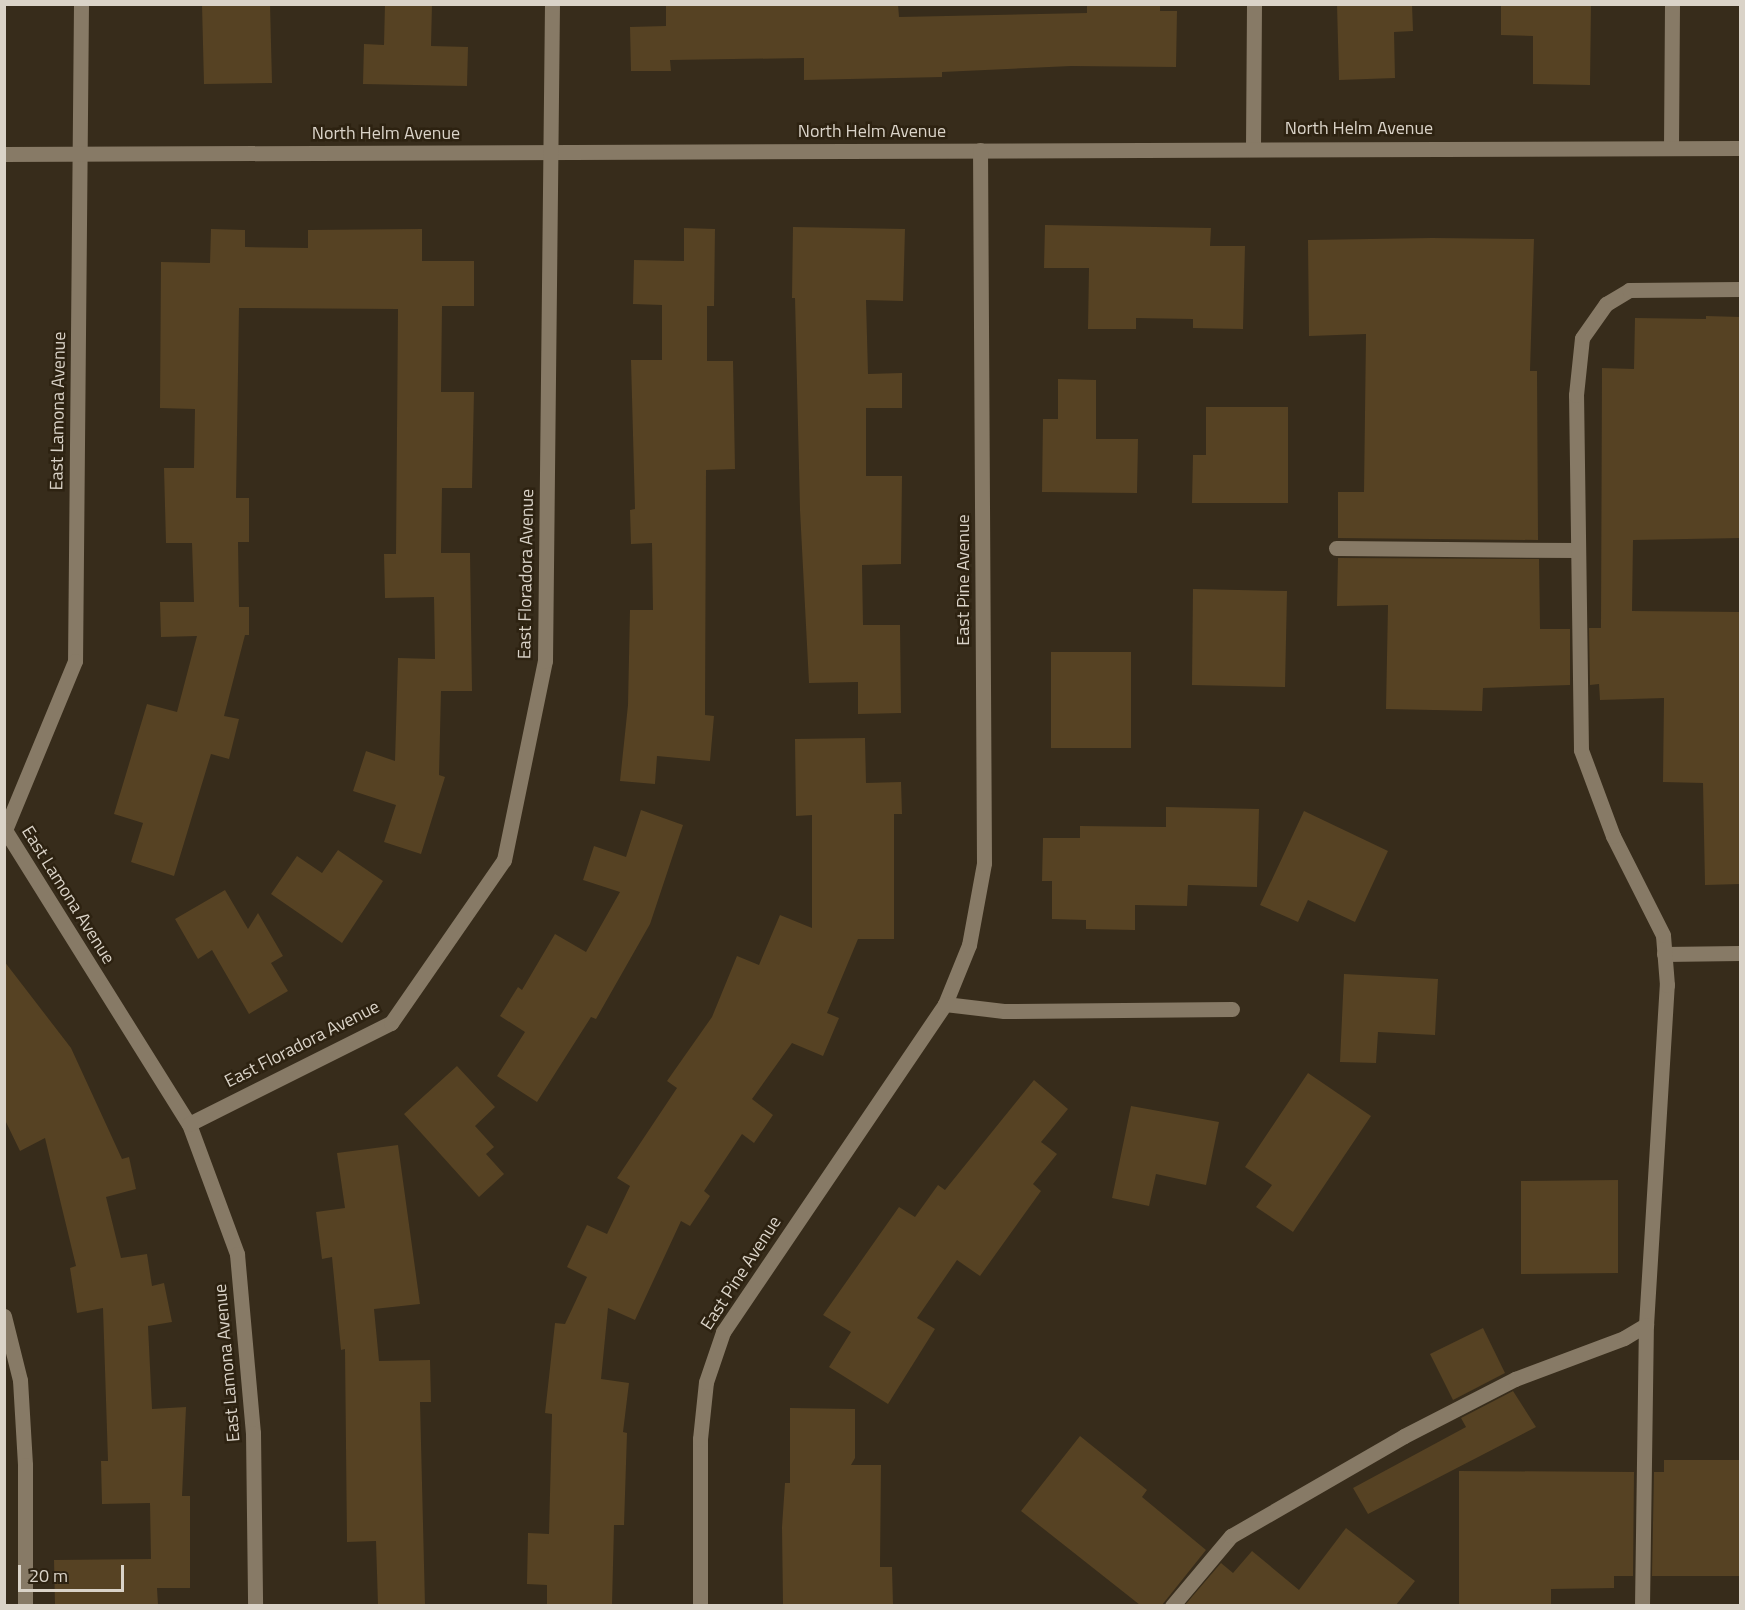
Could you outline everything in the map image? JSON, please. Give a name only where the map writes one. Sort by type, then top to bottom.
[{"type":"street","name":"East Lamona Avenue","points":[[81,4],[75,661],[5,830],[189,1124],[237,1254],[253,1434],[255,1605]]},
{"type":"street","name":"East Floradora Avenue","points":[[189,1124],[391,1023],[504,860],[545,661],[553,152],[552,4]]},
{"type":"street","points":[[1253,147],[1254,4]]},
{"type":"street","points":[[1671,148],[1672,4]]},
{"type":"street","name":"North Helm Avenue","points":[[4,153],[1740,147]]},
{"type":"street","name":"East Pine Avenue","points":[[700,1605],[700,1439],[706,1382],[723,1332],[945,1004],[969,945],[984,863],[980,150]]},
{"type":"street","points":[[1642,1605],[1646,1324],[1667,985],[1663,934],[1613,836],[1581,750],[1576,395],[1582,338],[1605,304],[1629,290],[1740,289]]},
{"type":"street","points":[[1336,548],[1578,550]]},
{"type":"street","points":[[1664,954],[1740,952]]},
{"type":"street","points":[[945,1004],[1004,1011],[1232,1009]]},
{"type":"street","points":[[4,1316],[20,1380],[25,1465],[25,1605]]},
{"type":"street","points":[[1172,1605],[1231,1536],[1404,1436],[1515,1378],[1624,1338],[1646,1324]]},
{"type":"building","points":[[202,4],[270,4],[272,83],[204,84]]},
{"type":"building","points":[[385,4],[432,4],[431,46],[468,47],[467,86],[363,84],[364,44],[384,45]]},
{"type":"building","points":[[666,4],[898,4],[899,17],[1087,13],[1087,4],[1160,4],[1160,11],[1177,11],[1176,67],[1071,66],[942,72],[942,77],[804,80],[804,58],[670,60],[671,71],[631,71],[630,27],[666,26]]},
{"type":"building","points":[[1337,4],[1412,4],[1413,31],[1394,32],[1395,78],[1339,80]]},
{"type":"building","points":[[1501,4],[1591,4],[1590,85],[1533,84],[1533,36],[1501,35]]},
{"type":"building","points":[[1045,225],[1211,228],[1210,246],[1245,246],[1243,329],[1193,328],[1193,319],[1136,318],[1136,329],[1088,329],[1089,268],[1044,268]]},
{"type":"building","points":[[793,227],[905,229],[903,301],[866,300],[868,374],[902,373],[902,408],[866,408],[866,476],[902,476],[901,564],[862,565],[863,625],[900,625],[901,713],[858,714],[858,682],[809,683],[800,510],[795,298],[792,298]]},
{"type":"building","points":[[684,228],[715,229],[714,306],[707,306],[707,361],[733,361],[735,469],[706,470],[705,715],[714,716],[710,761],[657,756],[655,784],[620,781],[628,705],[630,610],[653,610],[652,543],[631,544],[630,510],[635,509],[631,360],[662,360],[662,305],[633,304],[634,260],[684,261]]},
{"type":"building","points":[[211,229],[245,230],[245,247],[308,248],[308,230],[422,229],[422,261],[474,261],[474,306],[442,306],[441,392],[474,392],[472,488],[442,488],[441,553],[470,553],[472,691],[441,691],[439,775],[445,777],[421,854],[384,842],[396,805],[353,791],[366,751],[395,761],[398,658],[435,659],[434,597],[385,598],[384,554],[396,554],[398,309],[239,308],[236,498],[249,498],[249,542],[238,542],[239,607],[249,607],[249,635],[245,635],[224,716],[239,719],[229,759],[211,754],[174,876],[131,862],[143,823],[114,814],[147,704],[177,712],[197,636],[161,637],[160,602],[194,602],[192,543],[166,543],[164,468],[194,468],[195,409],[160,408],[161,262],[210,263]]},
{"type":"building","points":[[1534,239],[1530,371],[1537,371],[1538,540],[1338,538],[1338,492],[1364,492],[1366,334],[1309,336],[1308,240]]},
{"type":"building","points":[[1706,316],[1740,317],[1740,538],[1633,540],[1632,611],[1740,612],[1740,884],[1705,885],[1703,783],[1663,782],[1664,698],[1600,700],[1599,684],[1590,685],[1589,628],[1601,628],[1602,368],[1634,369],[1635,318],[1706,319]]},
{"type":"building","points":[[1058,379],[1096,380],[1096,439],[1138,439],[1137,493],[1042,492],[1043,419],[1058,419]]},
{"type":"building","points":[[1206,407],[1288,407],[1288,503],[1192,503],[1193,455],[1206,455]]},
{"type":"building","points":[[1338,558],[1539,559],[1540,629],[1570,629],[1570,685],[1483,688],[1482,711],[1386,709],[1388,605],[1337,606]]},
{"type":"building","points":[[1193,589],[1287,591],[1285,687],[1192,685]]},
{"type":"building","points":[[1051,652],[1131,652],[1131,748],[1051,748]]},
{"type":"building","points":[[865,738],[866,783],[901,782],[902,814],[894,814],[894,939],[858,939],[827,1013],[839,1018],[823,1056],[792,1043],[752,1099],[773,1115],[754,1143],[742,1134],[704,1191],[710,1196],[690,1226],[681,1221],[635,1320],[608,1308],[601,1379],[629,1383],[623,1432],[627,1433],[624,1525],[614,1525],[612,1605],[547,1605],[547,1585],[527,1584],[528,1533],[549,1534],[552,1414],[545,1413],[555,1323],[565,1324],[587,1277],[567,1267],[587,1225],[607,1234],[630,1186],[617,1178],[677,1088],[667,1081],[712,1017],[737,956],[759,965],[780,915],[812,928],[812,815],[796,816],[795,739]]},
{"type":"building","points":[[1166,807],[1259,809],[1257,887],[1188,885],[1187,906],[1135,905],[1135,930],[1086,929],[1086,920],[1052,919],[1052,881],[1042,881],[1043,838],[1080,838],[1080,826],[1166,827]]},
{"type":"building","points":[[641,810],[683,825],[650,924],[596,1019],[591,1017],[537,1102],[497,1076],[525,1032],[500,1016],[518,987],[522,990],[555,934],[586,952],[620,892],[583,880],[594,846],[626,857]]},
{"type":"building","points":[[1304,811],[1388,851],[1355,922],[1308,900],[1298,922],[1260,905]]},
{"type":"building","points":[[338,850],[383,881],[342,943],[271,894],[297,856],[322,873]]},
{"type":"building","points":[[225,890],[248,929],[258,913],[283,956],[271,963],[288,991],[249,1014],[212,950],[198,959],[175,919]]},
{"type":"building","points":[[4,961],[71,1048],[122,1159],[129,1157],[136,1189],[106,1197],[121,1258],[147,1254],[152,1286],[164,1283],[172,1322],[148,1326],[152,1409],[186,1407],[182,1496],[190,1496],[190,1588],[157,1588],[158,1605],[55,1605],[54,1560],[151,1559],[150,1503],[102,1504],[101,1461],[108,1461],[103,1308],[77,1313],[70,1268],[76,1266],[45,1138],[20,1151],[4,1118]]},
{"type":"building","points":[[1344,974],[1438,979],[1435,1035],[1378,1032],[1376,1063],[1340,1062]]},
{"type":"building","points":[[457,1066],[495,1107],[475,1126],[494,1147],[486,1154],[504,1174],[479,1197],[404,1114]]},
{"type":"building","points":[[1308,1073],[1371,1116],[1293,1232],[1256,1207],[1272,1185],[1245,1167]]},
{"type":"building","points":[[1034,1080],[1068,1109],[1041,1142],[1057,1154],[1033,1184],[1041,1191],[980,1276],[957,1260],[917,1318],[935,1329],[888,1404],[829,1367],[851,1332],[823,1315],[899,1207],[915,1217],[938,1185],[945,1190]]},
{"type":"building","points":[[1131,1106],[1219,1122],[1206,1185],[1156,1174],[1149,1206],[1112,1198]]},
{"type":"building","points":[[398,1145],[420,1304],[374,1309],[379,1361],[430,1360],[431,1402],[420,1402],[425,1605],[378,1605],[376,1541],[347,1542],[345,1349],[341,1350],[332,1257],[322,1259],[316,1212],[345,1208],[337,1153]]},
{"type":"building","points":[[1618,1180],[1618,1273],[1521,1274],[1521,1181]]},
{"type":"building","points":[[1483,1328],[1505,1373],[1453,1400],[1430,1354]]},
{"type":"building","points":[[1513,1391],[1536,1427],[1368,1514],[1353,1488],[1466,1427],[1461,1418]]},
{"type":"building","points":[[790,1408],[855,1409],[855,1458],[851,1465],[881,1465],[880,1567],[892,1567],[893,1605],[783,1605],[782,1527],[785,1483],[790,1483]]},
{"type":"building","points":[[1080,1436],[1147,1490],[1142,1497],[1206,1550],[1162,1605],[1140,1605],[1021,1511]]},
{"type":"building","points":[[1664,1460],[1740,1460],[1740,1576],[1652,1576],[1654,1472],[1664,1472]]},
{"type":"building","points":[[1459,1471],[1634,1472],[1633,1576],[1614,1576],[1614,1588],[1551,1589],[1551,1605],[1459,1605]]},
{"type":"building","points":[[1346,1528],[1415,1581],[1396,1605],[1185,1605],[1221,1563],[1233,1573],[1252,1551],[1299,1590]]}]
